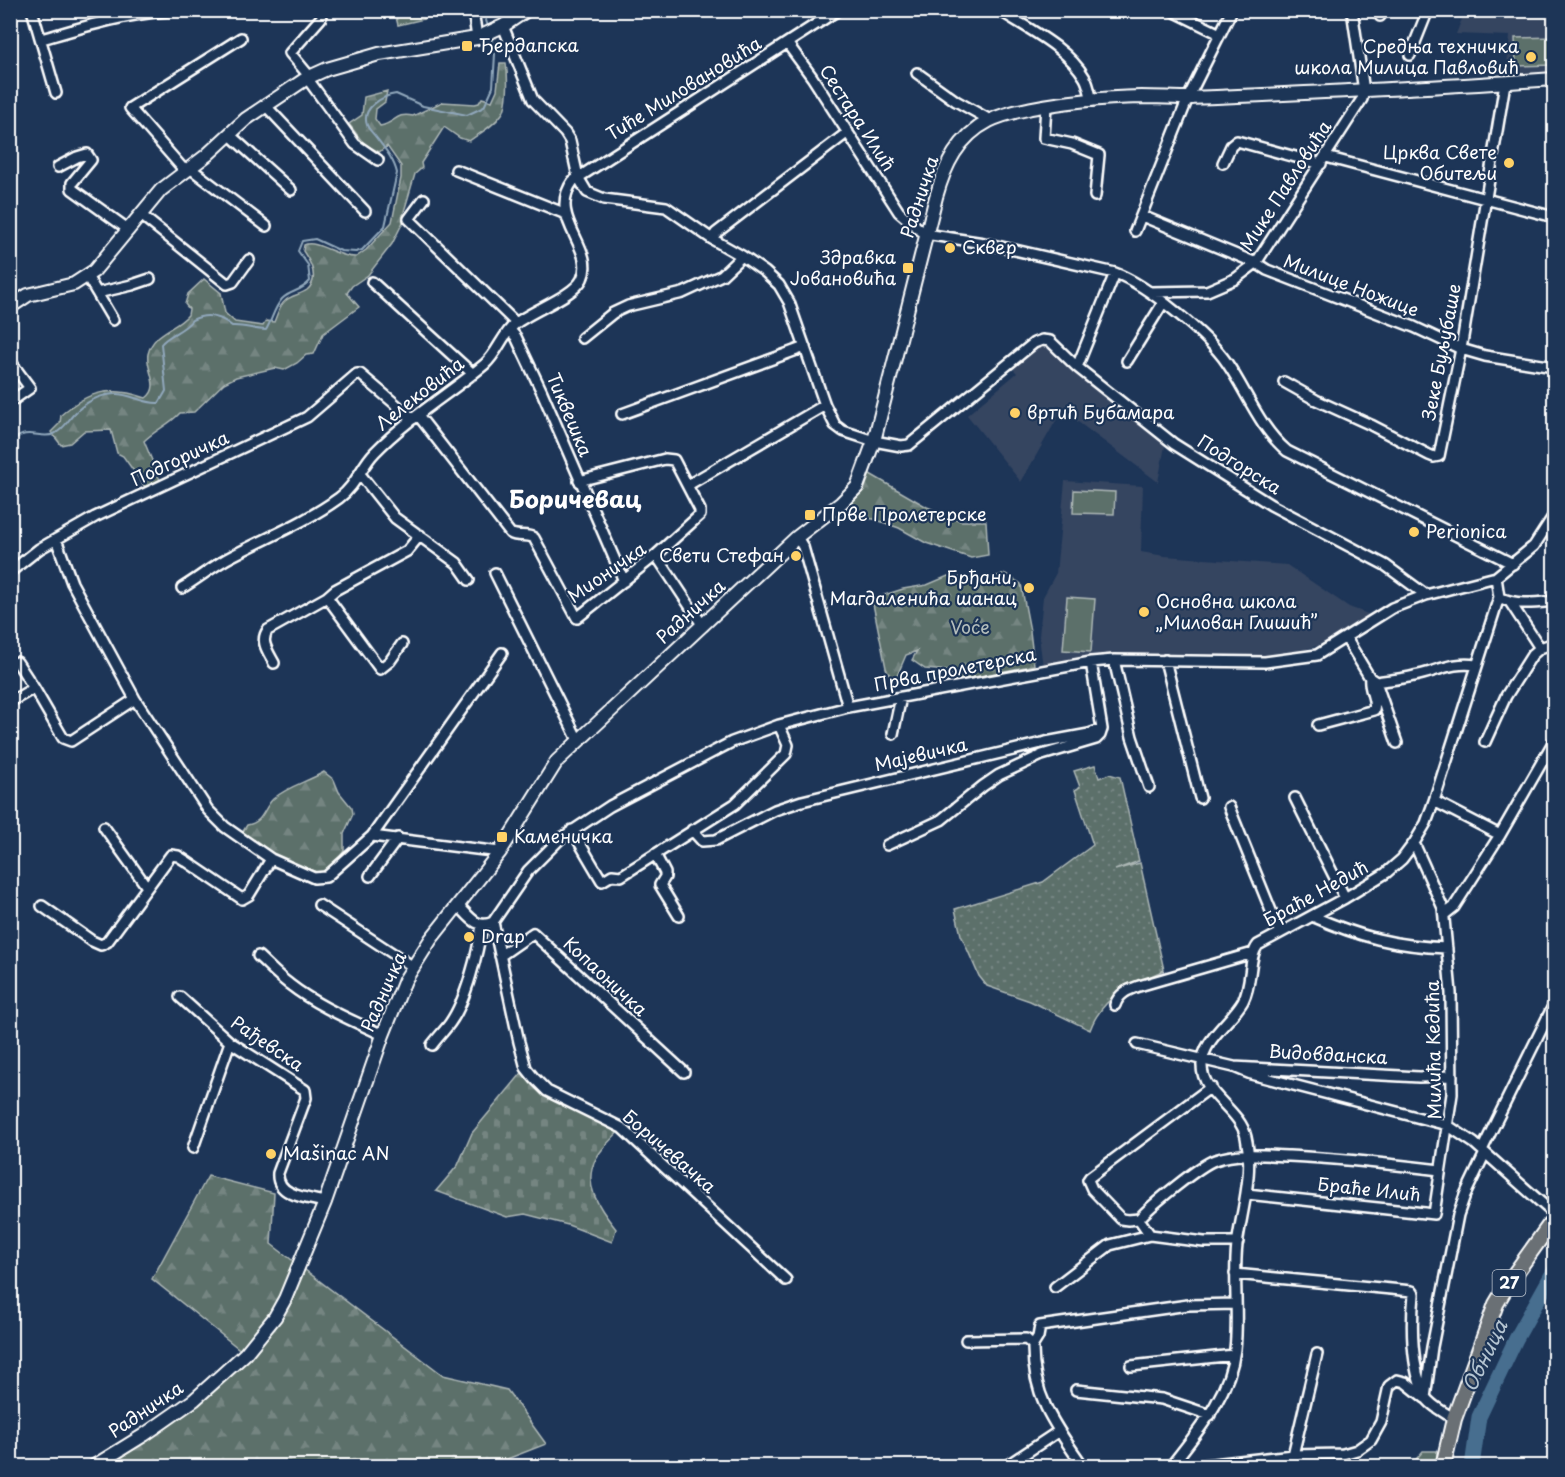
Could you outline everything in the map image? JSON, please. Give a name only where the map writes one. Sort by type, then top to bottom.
[{"type":"main road","name":"27","points":[[1443,1467],[1454,1419],[1496,1304],[1554,1219]]},
{"type":"street","points":[[32,10],[57,93]]},
{"type":"street","points":[[473,10],[490,32],[533,100],[570,141],[582,187],[591,195],[604,199],[666,207],[765,272],[784,293],[793,310],[825,405],[835,426],[874,441]]},
{"type":"street","points":[[10,307],[35,292],[74,284],[94,271],[161,190],[230,135],[246,119],[308,77],[379,54],[490,32],[528,10]]},
{"type":"street","name":"Тиће Миловановића","points":[[578,177],[838,10]]},
{"type":"street","points":[[999,10],[1067,57],[1086,80],[1092,101]]},
{"type":"street","points":[[1171,10],[1220,34]]},
{"type":"street","points":[[1135,231],[1188,98],[1232,10]]},
{"type":"street","points":[[1352,10],[1364,91]]},
{"type":"street","points":[[1410,56],[1428,10]]},
{"type":"street","points":[[42,39],[99,22],[142,13],[167,11]]},
{"type":"street","points":[[321,18],[290,53],[355,144],[378,160]]},
{"type":"street","points":[[241,38],[130,108],[187,170],[266,226]]},
{"type":"street","name":"Сестара Илић","points":[[787,43],[812,77],[899,212],[926,234]]},
{"type":"street","points":[[917,74],[956,101],[990,120]]},
{"type":"street","name":"Радничка","points":[[94,1467],[194,1400],[226,1372],[275,1317],[285,1299],[325,1202],[383,1035],[412,966],[500,852],[548,772],[578,740],[797,537],[852,494],[860,481],[874,441],[939,186],[951,157],[966,137],[990,120],[1011,113],[1092,101],[1141,97],[1188,98],[1364,91],[1554,79]]},
{"type":"street","name":"Зеке Буљубаше","points":[[1284,382],[1316,400],[1439,456],[1461,349],[1505,83]]},
{"type":"street","name":"Мике Павловића","points":[[1151,292],[1207,291],[1235,279],[1256,263],[1323,161],[1358,105],[1364,91]]},
{"type":"street","points":[[265,105],[365,211]]},
{"type":"street","points":[[1046,106],[1044,138],[1072,144],[1099,155],[1095,196]]},
{"type":"street","points":[[712,239],[716,233],[848,132]]},
{"type":"street","points":[[230,135],[291,190]]},
{"type":"street","points":[[1223,163],[1231,146],[1237,141],[1554,217]]},
{"type":"street","points":[[58,167],[87,154],[91,160],[72,183],[72,189],[129,230]]},
{"type":"street","points":[[456,170],[566,214]]},
{"type":"street","name":"Лелековића","points":[[182,588],[232,556],[323,509],[346,492],[377,450],[473,374],[493,355],[513,327],[576,287],[581,281],[585,262],[566,214],[567,192],[569,186],[578,177]]},
{"type":"street","name":"Тиквешка","points":[[424,199],[409,219],[513,327],[624,581]]},
{"type":"street","points":[[141,215],[227,284],[233,282],[249,260]]},
{"type":"street","name":"Милице Ножице","points":[[1142,216],[1256,263],[1267,270],[1414,327],[1461,349],[1485,356],[1554,367]]},
{"type":"street","points":[[926,234],[984,243],[1116,273],[1133,280],[1151,292],[1209,343],[1226,362],[1269,433],[1287,451],[1513,564]]},
{"type":"street","points":[[582,338],[613,313],[628,306],[683,293],[722,275],[742,255]]},
{"type":"street","points":[[1077,367],[1116,273]]},
{"type":"street","points":[[87,276],[113,320]]},
{"type":"street","points":[[97,293],[150,279]]},
{"type":"street","points":[[372,282],[473,374]]},
{"type":"street","points":[[1126,361],[1163,303]]},
{"type":"street","name":"Подгорска","points":[[874,441],[901,446],[909,445],[1034,343],[1042,340],[1050,341],[1077,367],[1151,427],[1181,448],[1270,505],[1385,566],[1426,595]]},
{"type":"street","points":[[622,414],[805,347]]},
{"type":"street","points":[[10,361],[30,388],[10,402]]},
{"type":"street","name":"Мионичка","points":[[360,374],[416,417],[510,533],[517,536],[525,534],[534,538],[577,618],[656,555],[703,626]]},
{"type":"street","name":"Подгоричка","points":[[10,572],[39,549],[95,517],[307,417],[317,411],[353,376],[360,374]]},
{"type":"street","points":[[688,485],[825,405]]},
{"type":"street","points":[[579,481],[670,458],[675,460],[700,510],[700,515],[656,555]]},
{"type":"street","points":[[360,474],[395,518],[457,564],[469,580]]},
{"type":"street","name":"Прва пролетерска","points":[[493,922],[539,858],[572,830],[610,806],[732,742],[780,725],[848,707],[1091,662],[1165,660],[1264,662],[1317,655],[1392,608],[1426,595],[1496,577],[1534,546],[1554,515]]},
{"type":"street","points":[[274,663],[264,642],[265,633],[335,590],[407,551],[413,547],[420,536]]},
{"type":"street","points":[[797,537],[803,547],[848,707]]},
{"type":"street","points":[[57,539],[72,583],[135,699],[216,819],[271,858],[314,878],[326,877],[372,836],[502,653]]},
{"type":"street","points":[[495,573],[578,740]]},
{"type":"street","name":"Браће Недић","points":[[1253,953],[1264,941],[1345,898],[1386,873],[1402,859],[1414,843],[1426,823],[1434,801],[1499,597],[1496,577]]},
{"type":"street","points":[[327,597],[380,669],[390,661],[402,644]]},
{"type":"street","points":[[1499,597],[1510,602],[1554,601]]},
{"type":"street","points":[[1510,602],[1540,648]]},
{"type":"street","points":[[1346,638],[1373,680],[1397,743]]},
{"type":"street","points":[[1485,742],[1506,696],[1532,655],[1540,648],[1554,643]]},
{"type":"street","points":[[1114,660],[1132,737],[1149,787]]},
{"type":"street","points":[[1165,660],[1200,798]]},
{"type":"street","points":[[17,662],[63,738],[69,741],[135,699]]},
{"type":"street","points":[[887,845],[909,833],[932,825],[983,786],[1024,763],[1096,739],[1102,729],[1091,662]]},
{"type":"street","points":[[1373,680],[1414,676],[1450,665],[1476,665]]},
{"type":"street","points":[[1318,725],[1374,710],[1375,703],[1370,686],[1373,680]]},
{"type":"street","points":[[10,702],[34,688]]},
{"type":"street","points":[[893,734],[901,697]]},
{"type":"street","points":[[572,830],[602,881],[612,875],[621,876],[735,804],[786,753],[788,745],[780,725]]},
{"type":"street","name":"Мајевичка","points":[[692,830],[702,841],[716,840],[775,810],[802,801],[1089,734],[1102,729]]},
{"type":"street","points":[[1444,915],[1454,907],[1500,835],[1554,741]]},
{"type":"street","points":[[1005,752],[1011,760],[1024,763]]},
{"type":"street","points":[[1295,798],[1345,898]]},
{"type":"street","points":[[1434,801],[1500,835]]},
{"type":"street","points":[[1229,807],[1280,933]]},
{"type":"street","points":[[104,827],[147,887]]},
{"type":"street","points":[[372,836],[500,852]]},
{"type":"street","points":[[370,876],[398,838]]},
{"type":"street","name":"Милића Кедића","points":[[1414,843],[1440,900],[1444,915],[1451,993],[1452,1076],[1447,1125],[1484,1151],[1554,1214]]},
{"type":"street","points":[[655,854],[665,873],[660,885],[679,916]]},
{"type":"street","points":[[42,906],[101,945],[107,942],[168,857],[173,855],[186,861],[239,898],[244,899],[249,895],[271,858]]},
{"type":"street","points":[[319,905],[412,966]]},
{"type":"street","points":[[459,906],[475,922],[482,925],[493,922]]},
{"type":"street","points":[[1312,916],[1357,935],[1386,942],[1447,948]]},
{"type":"street","name":"Боричевачка","points":[[493,922],[526,1068],[534,1078],[547,1091],[622,1128],[786,1280]]},
{"type":"street","points":[[432,1045],[452,1021],[477,957],[482,925]]},
{"type":"street","name":"Копаоничка","points":[[500,956],[533,933],[684,1072]]},
{"type":"street","points":[[1115,1005],[1124,991],[1253,953],[1251,977],[1245,997],[1234,1015],[1207,1048],[1203,1060],[1203,1073],[1211,1087],[1243,1127],[1249,1154],[1247,1194],[1235,1274],[1234,1355],[1223,1390],[1210,1415],[1171,1467]]},
{"type":"street","points":[[258,956],[303,994],[337,1014],[383,1035]]},
{"type":"street","name":"Рађевска","points":[[180,997],[230,1042],[305,1090],[306,1098],[278,1173],[278,1179],[279,1184],[287,1191],[325,1202]]},
{"type":"street","points":[[1425,1398],[1432,1347],[1458,1215],[1484,1151],[1554,1004]]},
{"type":"street","points":[[193,1148],[230,1042]]},
{"type":"street","name":"Видовданска","points":[[1137,1044],[1234,1067],[1396,1076],[1452,1076]]},
{"type":"street","points":[[1234,1067],[1251,1074],[1447,1125]]},
{"type":"street","points":[[1211,1087],[1090,1177],[1088,1180],[1092,1189],[1121,1218],[1139,1219],[1151,1206],[1206,1164],[1217,1159],[1249,1154],[1352,1160],[1440,1170]]},
{"type":"street","name":"Браће Илић","points":[[1247,1194],[1434,1214],[1447,1125]]},
{"type":"street","points":[[1139,1219],[1150,1236]]},
{"type":"street","points":[[1055,1287],[1110,1245],[1150,1236],[1204,1242],[1238,1242]]},
{"type":"street","points":[[1235,1274],[1412,1291],[1414,1294],[1412,1334],[1414,1360],[1425,1398]]},
{"type":"street","points":[[1083,1467],[1059,1431],[1036,1385],[1033,1345],[1038,1337],[1040,1326],[1188,1305],[1236,1304]]},
{"type":"street","points":[[966,1340],[1026,1339],[1033,1345]]},
{"type":"street","points":[[1293,1455],[1317,1354]]},
{"type":"street","points":[[1131,1366],[1234,1355]]},
{"type":"street","points":[[1195,1467],[1293,1455],[1343,1454],[1364,1446],[1371,1440],[1381,1422],[1389,1386],[1397,1380],[1405,1382],[1454,1419]]},
{"type":"street","points":[[1076,1390],[1162,1399],[1210,1415]]},
{"type":"street","points":[[1006,1467],[1059,1431]]},
{"type":"shaded area","name":"Средња техничка школа Милица Павловић","points":[[1465,11],[1554,11],[1554,79],[1505,83],[1510,36],[1456,34]]},
{"type":"shaded area","name":"вртић Бубамара","points":[[1042,344],[1165,446],[1158,482],[1062,410],[1021,482],[967,415],[1017,373],[1013,369]]},
{"type":"shaded area","points":[[1065,481],[1143,486],[1141,552],[1165,556],[1287,565],[1349,607],[1371,615],[1320,645],[1274,655],[1109,655],[1044,663],[1039,636],[1043,597],[1056,573]]},
{"type":"green space","points":[[422,11],[424,19],[398,25],[395,13]]},
{"type":"green space","points":[[1554,37],[1554,65],[1516,66],[1515,38]]},
{"type":"green space","points":[[500,63],[506,63],[507,75],[507,97],[502,114],[491,126],[469,141],[444,127],[421,163],[422,168],[415,174],[403,222],[392,244],[368,275],[352,286],[347,293],[359,307],[323,334],[314,354],[306,355],[284,370],[275,368],[236,377],[224,383],[194,412],[180,413],[148,437],[144,441],[160,480],[145,487],[123,456],[117,453],[111,430],[84,431],[70,443],[61,445],[51,432],[60,423],[61,415],[81,400],[91,395],[111,392],[122,392],[146,398],[151,394],[153,383],[148,354],[151,347],[159,336],[188,315],[189,309],[185,304],[188,294],[204,279],[221,293],[225,313],[235,322],[263,326],[266,321],[274,322],[285,301],[311,286],[313,275],[303,251],[304,245],[315,244],[342,255],[356,257],[366,250],[392,222],[401,178],[401,166],[387,146],[379,152],[364,144],[349,124],[362,115],[364,97],[387,91],[385,102],[376,109],[375,119],[380,126],[402,115],[413,116],[442,102],[475,104],[479,103],[482,98],[492,101],[497,90]]},
{"type":"green space","points":[[870,474],[927,507],[961,521],[986,521],[988,555],[971,558],[926,543],[899,528],[874,519],[838,516],[864,490]]},
{"type":"green space","points":[[1074,490],[1115,492],[1114,514],[1073,513]]},
{"type":"green space","name":"Voće","points":[[1006,574],[1021,584],[1034,665],[957,681],[949,671],[925,669],[912,660],[917,651],[906,655],[894,683],[886,668],[872,599],[903,589],[927,585],[948,576],[978,580]]},
{"type":"green space","points":[[1067,597],[1095,599],[1091,652],[1063,650]]},
{"type":"green space","points":[[1095,765],[1099,778],[1109,774],[1120,777],[1139,861],[1115,870],[1140,863],[1164,970],[1130,986],[1111,999],[1090,1030],[1030,1001],[987,986],[979,976],[961,935],[955,909],[1043,882],[1093,845],[1075,790],[1080,787],[1074,771]]},
{"type":"green space","points":[[324,772],[334,780],[339,792],[352,808],[353,814],[344,834],[344,851],[324,872],[314,874],[267,852],[242,833],[247,825],[260,819],[273,799],[291,787]]},
{"type":"green space","points":[[526,1068],[540,1086],[622,1128],[599,1153],[591,1176],[591,1186],[598,1204],[616,1229],[612,1242],[568,1225],[525,1214],[507,1217],[436,1191],[458,1165],[472,1133]]},
{"type":"green space","points":[[208,1176],[274,1193],[271,1244],[443,1375],[507,1390],[546,1444],[489,1466],[100,1466],[248,1356],[152,1279]]},
{"type":"green space","points":[[1423,1451],[1437,1451],[1436,1466],[1403,1466],[1413,1463]]},
{"type":"green space","points":[[1354,1459],[1364,1462],[1392,1466],[1330,1466]]},
{"type":"waterway","points":[[483,10],[488,27]]},
{"type":"waterway","points":[[10,443],[26,434],[46,436],[54,434],[82,407],[102,396],[120,394],[159,403],[166,391],[161,344],[192,320],[202,316],[212,316],[232,326],[266,330],[282,299],[310,281],[308,265],[298,251],[302,241],[315,239],[341,251],[362,250],[385,226],[397,173],[394,163],[368,126],[367,113],[379,100],[396,94],[423,106],[467,115],[484,107],[493,87],[495,54],[490,35]]},
{"type":"waterway","name":"Обница","points":[[1472,1466],[1479,1417],[1516,1339],[1554,1271]]},
{"type":"place","name":"Ђердапска","points":[[467,46]]},
{"type":"place","name":"Средња техничка школа Милица Павловић","points":[[1531,57]]},
{"type":"place","name":"Црква Свете Обитељи","points":[[1509,163]]},
{"type":"place","name":"Сквер","points":[[950,248]]},
{"type":"place","name":"Здравка Јовановића","points":[[908,268]]},
{"type":"place","name":"вртић Бубамара","points":[[1015,413]]},
{"type":"place","name":"Прве Пролетерске","points":[[810,515]]},
{"type":"place","name":"Perionica","points":[[1414,532]]},
{"type":"place","name":"Свети Стефан","points":[[796,556]]},
{"type":"place","name":"Брђани, Магдаленића шанац","points":[[1029,588]]},
{"type":"place","name":"Основна школа „Милован Глишић”","points":[[1144,612]]},
{"type":"place","name":"Каменичка","points":[[502,837]]},
{"type":"place","name":"Drap","points":[[469,937]]},
{"type":"place","name":"Mašinac AN","points":[[271,1154]]},
{"type":"district","name":"Боричевац","points":[[575,500]]}]
